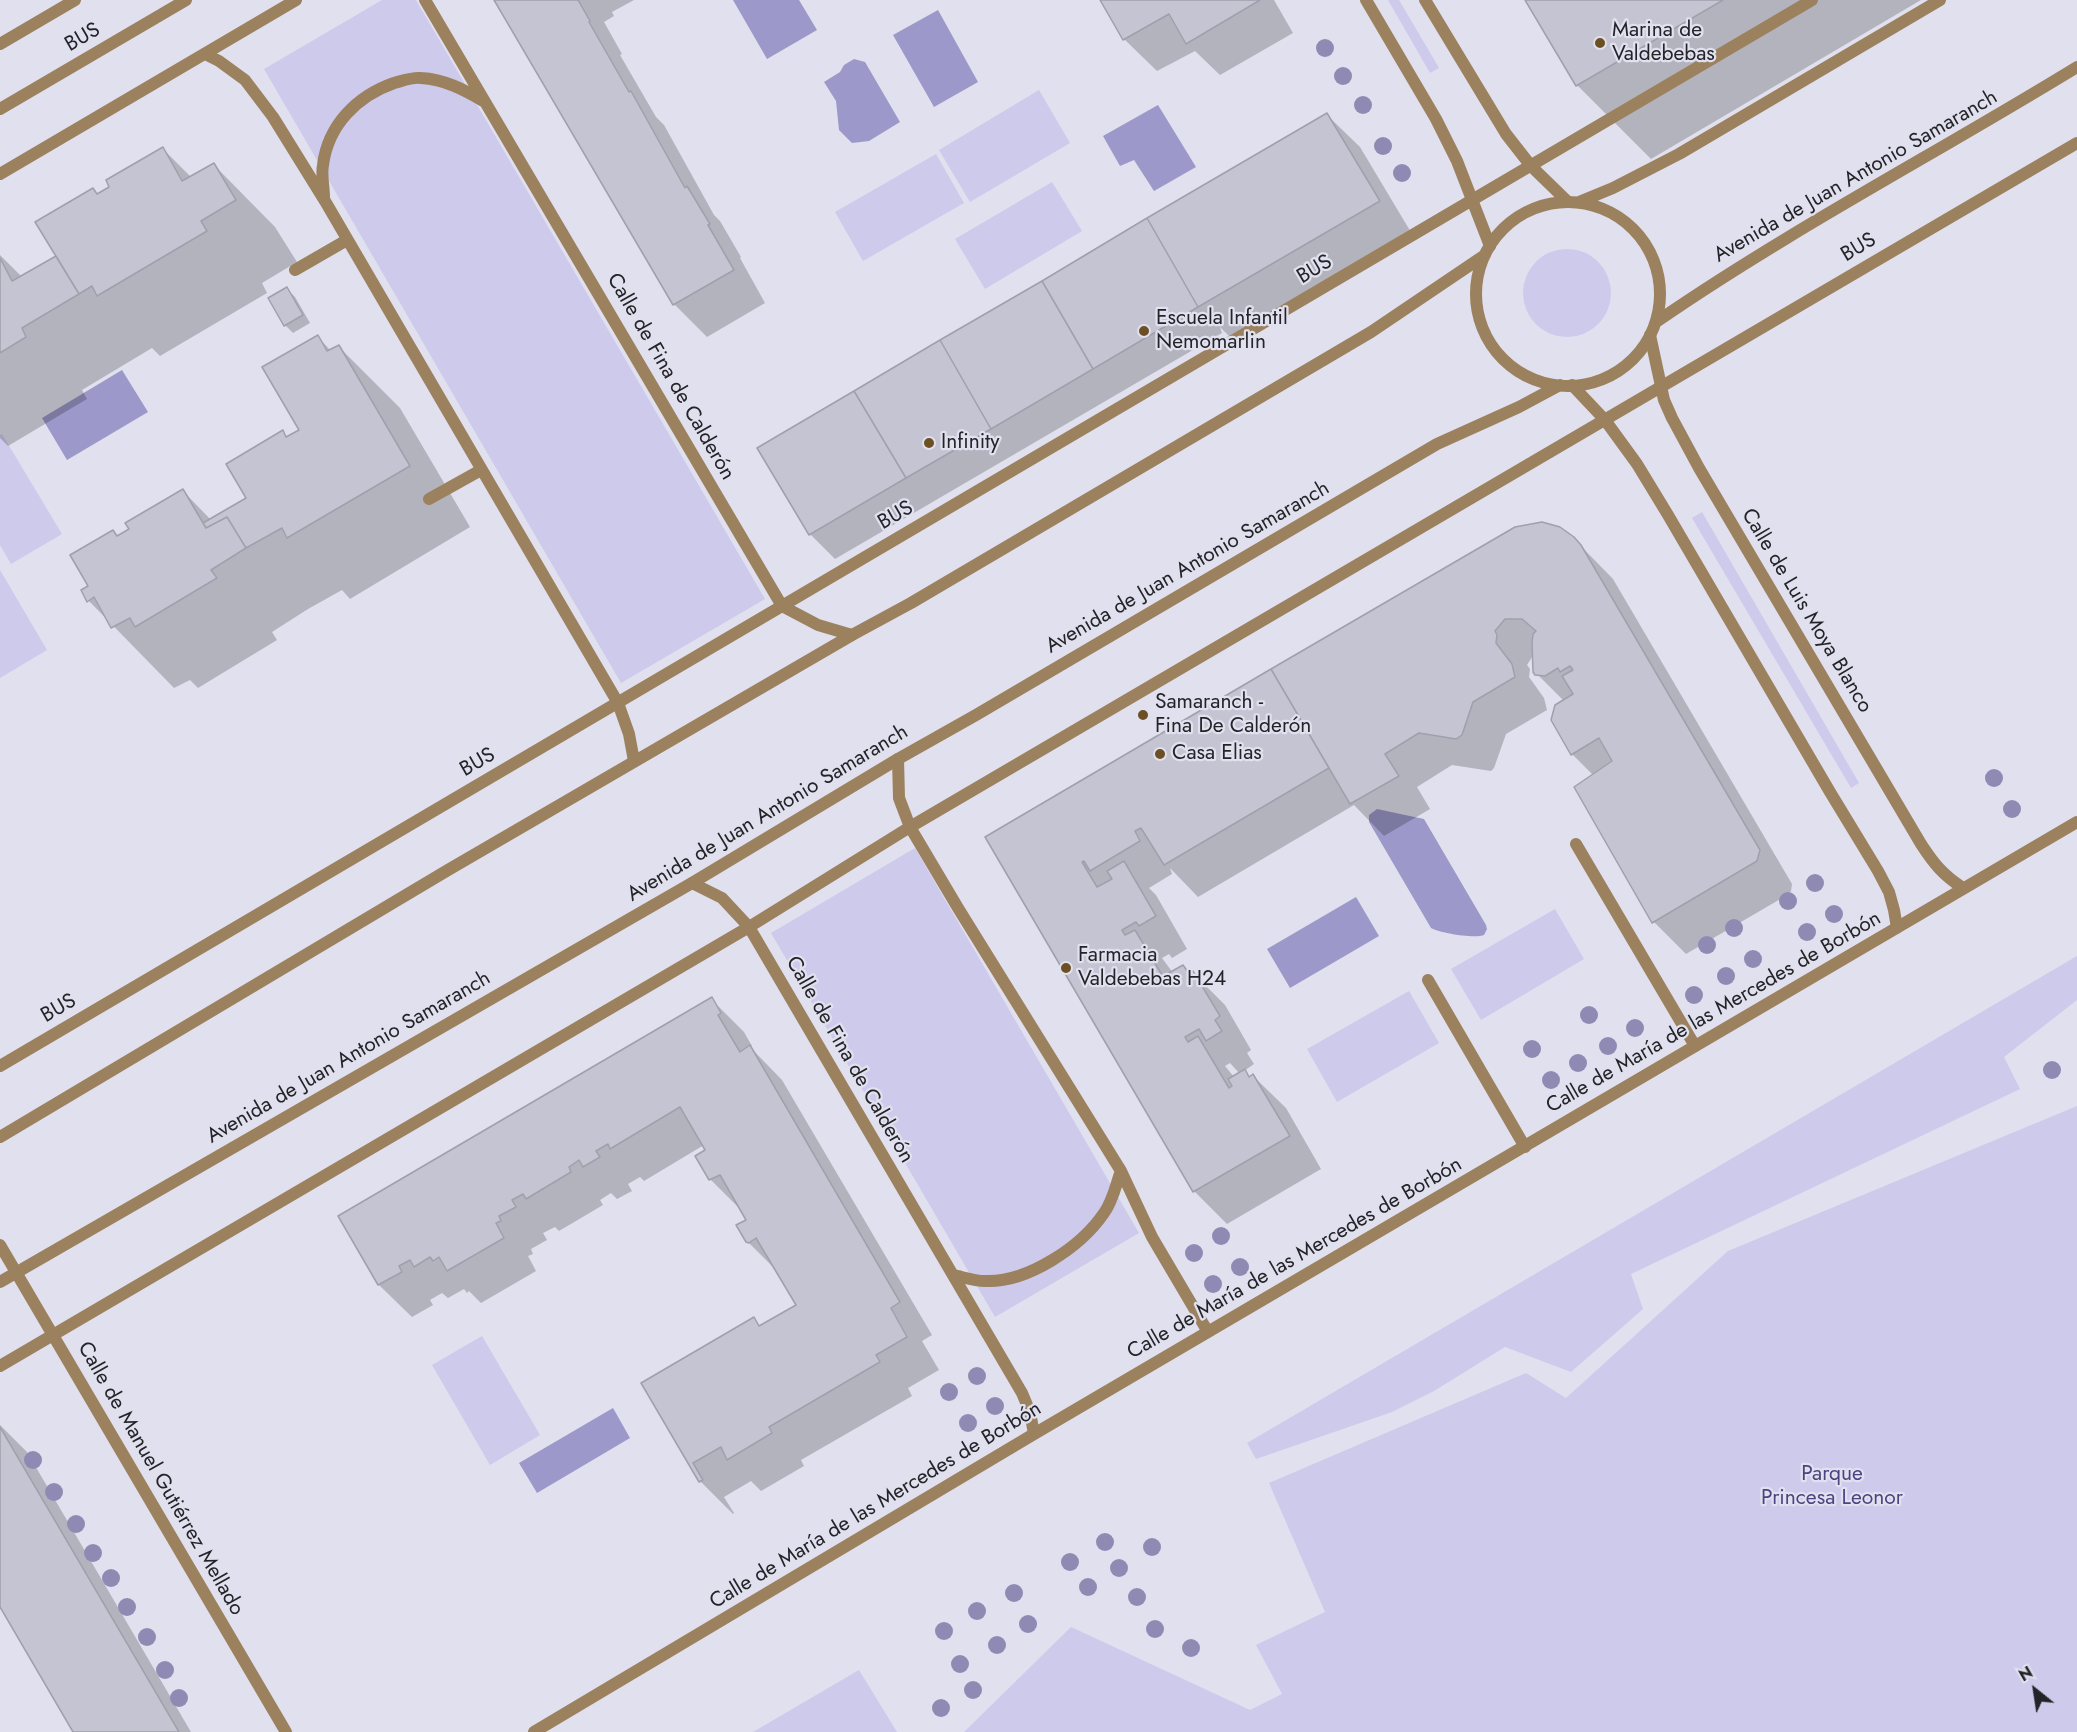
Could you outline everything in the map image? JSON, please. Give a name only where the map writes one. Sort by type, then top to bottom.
[{"type":"street","points":[[0,44],[75,0]]},
{"type":"street","name":"BUS","points":[[0,109],[186,0]]},
{"type":"street","points":[[0,174],[296,0]]},
{"type":"street","name":"Calle de Fina de Calderón","points":[[425,0],[782,606]]},
{"type":"street","points":[[1366,0],[1436,119],[1457,161],[1473,200],[1488,250]]},
{"type":"street","points":[[1425,0],[1506,134],[1531,166],[1574,202]]},
{"type":"street","name":"BUS","points":[[0,1066],[1812,0]]},
{"type":"street","points":[[1574,202],[1613,188],[1679,154],[1940,0]]},
{"type":"street","points":[[205,54],[245,80],[257,94],[325,201],[618,703],[629,734],[634,761]]},
{"type":"street","name":"Avenida de Juan Antonio Samaranch","points":[[1656,322],[1761,253],[2077,67]]},
{"type":"street","points":[[325,201],[323,166],[331,139],[344,116],[359,100],[380,88],[419,78],[462,88],[486,102]]},
{"type":"street","name":"BUS","points":[[1605,420],[2077,143]]},
{"type":"street","points":[[1574,202],[1597,206],[1613,213],[1632,227],[1644,240],[1652,255],[1658,272],[1660,290],[1656,322],[1636,355],[1616,372],[1595,382],[1566,385],[1543,382],[1512,367],[1499,354],[1487,336],[1476,299],[1477,283],[1488,250],[1501,231],[1525,213],[1550,203],[1574,202]]},
{"type":"street","points":[[295,270],[347,240]]},
{"type":"street","points":[[0,1137],[634,761],[911,603],[1371,332],[1488,250]]},
{"type":"street","name":"Calle de Luis Moya Blanco","points":[[1650,335],[1661,387],[1672,418],[1699,468],[1921,844],[1945,877],[1963,888]]},
{"type":"street","points":[[1566,385],[1605,420],[1637,464],[1668,514],[1878,871],[1889,892],[1897,928]]},
{"type":"street","name":"Avenida de Juan Antonio Samaranch","points":[[0,1282],[692,883],[898,759],[1437,444],[1566,385]]},
{"type":"street","points":[[0,1366],[748,927],[910,827],[1605,420]]},
{"type":"street","points":[[429,499],[481,470]]},
{"type":"street","points":[[782,606],[818,625],[852,635]]},
{"type":"street","points":[[898,759],[899,798],[910,827],[1121,1171],[1152,1237],[1208,1332]]},
{"type":"street","name":"Calle de María de las Mercedes de Borbón","points":[[534,1732],[1034,1434],[2077,822]]},
{"type":"street","points":[[1576,844],[1695,1046]]},
{"type":"street","name":"Calle de Fina de Calderón","points":[[692,883],[722,898],[748,927],[1022,1393],[1030,1412],[1034,1434]]},
{"type":"street","points":[[1428,980],[1525,1147]]},
{"type":"street","points":[[953,1275],[985,1281],[1013,1277],[1059,1257],[1084,1237],[1106,1212],[1121,1171]]},
{"type":"street","name":"Calle de Manuel Gutiérrez Mellado","points":[[0,1245],[286,1732]]},
{"type":"green space","points":[[382,0],[416,0],[765,599],[621,683],[264,69]]},
{"type":"green space","points":[[1388,0],[1399,0],[1439,68],[1430,73]]},
{"type":"green space","points":[[1039,90],[1070,143],[970,202],[939,150]]},
{"type":"green space","points":[[936,154],[964,203],[863,261],[835,212]]},
{"type":"green space","points":[[1052,182],[1082,231],[985,289],[955,239]]},
{"type":"green space","points":[[1567,249],[1584,252],[1598,262],[1608,276],[1611,293],[1608,310],[1598,324],[1584,334],[1567,337],[1550,334],[1536,324],[1526,310],[1523,293],[1526,276],[1536,262],[1550,252]]},
{"type":"green space","points":[[2,434],[62,534],[11,564],[0,545],[0,435]]},
{"type":"green space","points":[[1702,512],[1859,783],[1851,788],[1692,518]]},
{"type":"green space","points":[[0,570],[47,650],[0,678]]},
{"type":"green space","points":[[915,848],[1139,1233],[995,1317],[771,933]]},
{"type":"green space","points":[[1555,909],[1584,959],[1481,1020],[1451,969]]},
{"type":"green space","points":[[2077,956],[2077,1000],[2004,1057],[2020,1089],[1631,1274],[1643,1309],[1571,1372],[1505,1347],[1434,1391],[1392,1412],[1256,1459],[1247,1443]]},
{"type":"green space","points":[[1409,991],[1439,1043],[1337,1102],[1307,1049]]},
{"type":"green space","name":"Parque Princesa Leonor","points":[[2077,1106],[2077,1732],[964,1732],[1071,1627],[1250,1710],[1282,1694],[1256,1645],[1325,1612],[1269,1483],[1526,1373],[1566,1398],[1728,1251]]},
{"type":"green space","points":[[482,1336],[540,1435],[490,1465],[432,1365]]},
{"type":"green space","points":[[859,1670],[897,1732],[753,1732]]},
{"type":"shaded area","points":[[733,0],[799,0],[817,30],[767,59]]},
{"type":"shaded area","points":[[938,10],[978,82],[934,107],[893,35]]},
{"type":"shaded area","points":[[854,59],[865,62],[900,122],[869,141],[852,143],[839,130],[836,101],[824,82]]},
{"type":"shaded area","points":[[1158,105],[1196,167],[1154,191],[1134,160],[1120,166],[1103,136]]},
{"type":"shaded area","points":[[122,370],[148,412],[67,460],[42,418]]},
{"type":"shaded area","points":[[1377,809],[1424,819],[1486,925],[1484,935],[1458,935],[1431,928],[1369,822],[1369,815]]},
{"type":"shaded area","points":[[1356,897],[1379,936],[1290,988],[1267,949]]},
{"type":"shaded area","points":[[613,1408],[630,1438],[537,1493],[519,1463]]},
{"type":"building","points":[[494,0],[578,0],[685,188],[687,186],[710,224],[708,225],[734,270],[673,305]]},
{"type":"building","points":[[1100,0],[1260,0],[1186,44],[1169,14],[1123,40]]},
{"type":"building","name":"Marina de Valdebebas","points":[[1525,0],[1723,0],[1576,86]]},
{"type":"building","points":[[1327,113],[1380,201],[1198,307],[1147,218]]},
{"type":"building","points":[[163,147],[182,181],[214,163],[236,200],[201,221],[207,231],[97,296],[92,286],[79,294],[35,222],[93,188],[97,194],[109,187],[106,180]]},
{"type":"building","points":[[1147,218],[1198,307],[1093,369],[1042,281]]},
{"type":"building","points":[[56,256],[79,294],[22,328],[26,337],[0,353],[0,258],[12,281]]},
{"type":"building","points":[[1042,281],[1093,369],[991,429],[940,340]]},
{"type":"building","points":[[287,287],[303,315],[284,326],[268,298]]},
{"type":"building","points":[[318,335],[327,351],[339,345],[410,466],[287,538],[282,528],[246,548],[227,517],[206,528],[203,523],[246,498],[226,464],[283,430],[286,437],[299,430],[262,367]]},
{"type":"building","points":[[940,340],[991,429],[906,478],[854,391]]},
{"type":"building","points":[[854,391],[906,478],[809,535],[757,448]]},
{"type":"building","points":[[183,489],[206,528],[227,517],[246,548],[211,570],[217,578],[135,627],[130,618],[111,628],[94,597],[87,602],[81,590],[88,586],[70,555],[113,530],[117,536],[129,529],[125,523]]},
{"type":"building","points":[[1542,522],[1560,527],[1581,545],[1760,850],[1757,861],[1652,923],[1574,787],[1612,761],[1599,738],[1571,755],[1551,720],[1555,705],[1573,694],[1562,676],[1573,670],[1570,666],[1560,672],[1558,668],[1545,676],[1535,675],[1532,643],[1533,634],[1536,631],[1522,619],[1505,619],[1495,631],[1496,643],[1512,664],[1515,677],[1473,702],[1462,735],[1456,739],[1419,733],[1385,754],[1399,776],[1350,804],[1271,669],[1515,527]]},
{"type":"building","points":[[1271,669],[1329,768],[1164,865],[1141,828],[1135,831],[1140,841],[1090,871],[1084,861],[1082,862],[1097,887],[1112,879],[1107,871],[1124,861],[1156,916],[1139,926],[1136,922],[1122,930],[1125,935],[1135,930],[1168,985],[1171,982],[1167,974],[1183,965],[1188,972],[1193,971],[1220,1016],[1215,1020],[1222,1031],[1206,1041],[1199,1029],[1185,1037],[1188,1042],[1198,1036],[1229,1088],[1232,1086],[1228,1079],[1245,1069],[1249,1077],[1253,1074],[1290,1136],[1193,1192],[985,837]]},
{"type":"building","points":[[712,997],[721,1013],[718,1015],[740,1052],[750,1045],[900,1302],[891,1308],[907,1337],[876,1355],[880,1362],[769,1427],[772,1433],[727,1460],[721,1447],[693,1463],[703,1480],[699,1482],[641,1383],[754,1317],[759,1326],[796,1305],[756,1238],[749,1243],[746,1242],[736,1225],[746,1220],[720,1175],[709,1180],[695,1156],[705,1150],[680,1107],[610,1149],[608,1144],[596,1151],[600,1157],[583,1167],[579,1160],[569,1167],[571,1172],[526,1199],[523,1194],[512,1200],[516,1207],[499,1216],[501,1221],[496,1223],[504,1238],[447,1271],[439,1257],[433,1261],[430,1257],[414,1267],[410,1260],[399,1266],[402,1272],[378,1285],[338,1216]]},
{"type":"building","points":[[0,1427],[179,1732],[73,1732],[0,1607]]},
{"type":"place","name":"Marina de Valdebebas","points":[[1600,43]]},
{"type":"place","name":"Escuela Infantil Nemomarlin","points":[[1144,331]]},
{"type":"place","name":"Infinity","points":[[929,443]]},
{"type":"place","name":"Samaranch - Fina De Calderón","points":[[1143,715]]},
{"type":"place","name":"Casa Elias","points":[[1160,754]]},
{"type":"place","name":"Farmacia Valdebebas H24","points":[[1066,968]]}]
